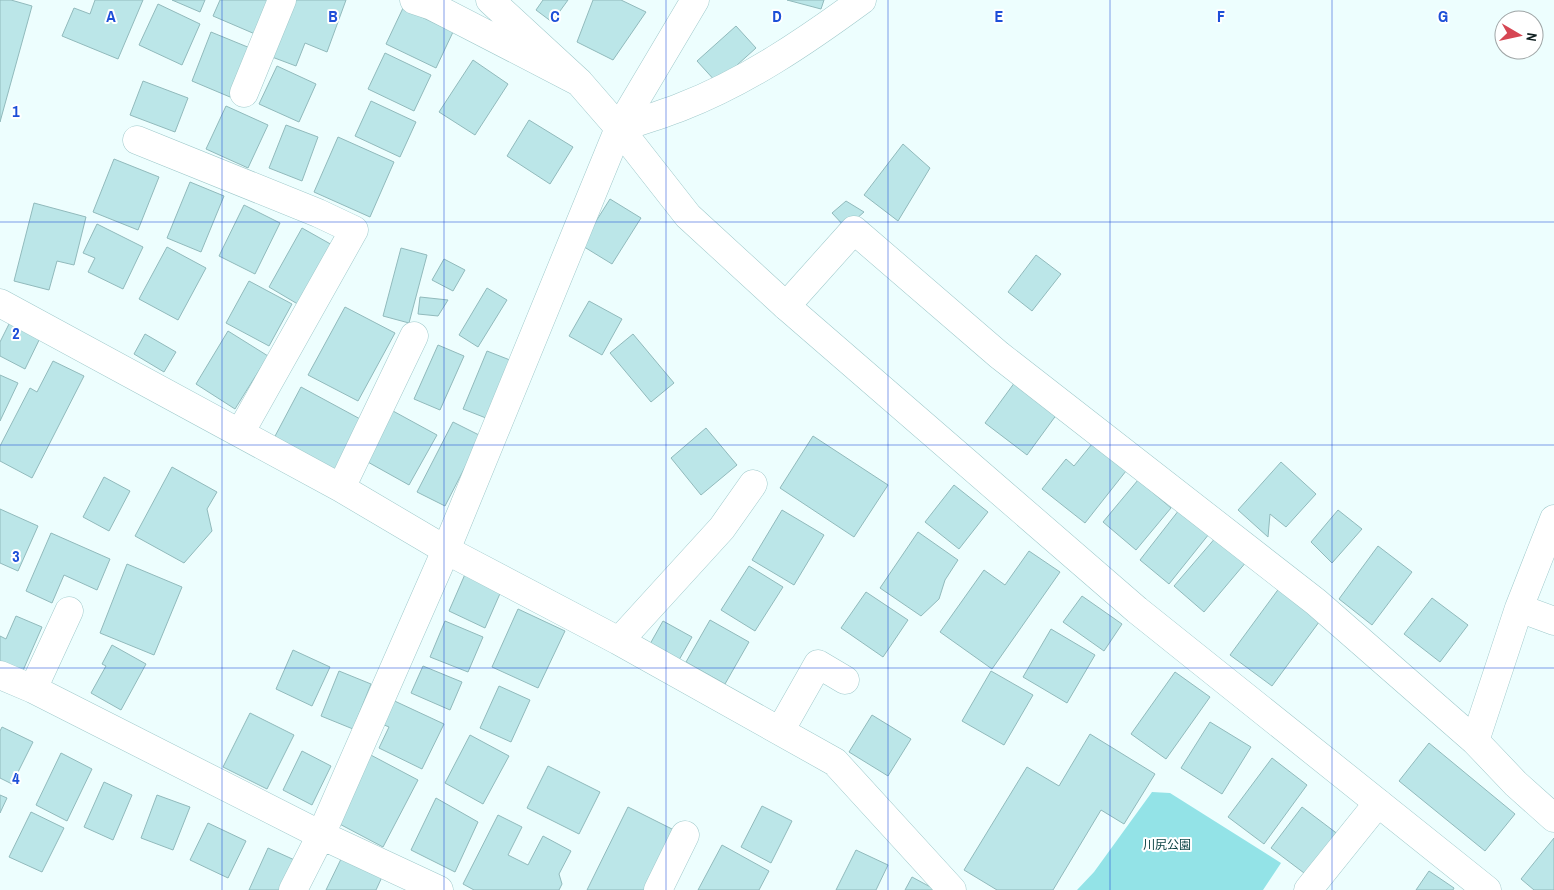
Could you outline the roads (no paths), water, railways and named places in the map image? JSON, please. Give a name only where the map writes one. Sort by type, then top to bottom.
[{"type":"street","points":[[244,93],[282,0]]},
{"type":"street","points":[[414,0],[432,6],[579,82]]},
{"type":"street","points":[[490,0],[579,82],[619,128],[688,216],[786,306],[1138,610],[1378,803],[1478,887]]},
{"type":"street","points":[[293,890],[321,835],[446,550],[619,128],[695,0]]},
{"type":"street","points":[[619,128],[681,107],[725,87],[811,38],[862,0]]},
{"type":"street","points":[[137,140],[318,213],[354,230],[240,433]]},
{"type":"street","points":[[786,306],[854,230],[999,355],[1316,602],[1475,740],[1516,784],[1554,818]]},
{"type":"street","points":[[0,303],[341,488],[446,550],[619,641],[835,762],[952,890]]},
{"type":"street","points":[[341,488],[414,336]]},
{"type":"street","points":[[619,641],[722,528],[753,484]]},
{"type":"street","points":[[1475,740],[1519,608],[1554,519]]},
{"type":"street","points":[[1519,608],[1554,621]]},
{"type":"street","points":[[33,689],[69,611]]},
{"type":"street","points":[[780,731],[818,664],[846,680]]},
{"type":"street","points":[[0,675],[33,689],[321,835],[439,890]]},
{"type":"street","points":[[1308,890],[1378,803]]},
{"type":"street","points":[[658,890],[685,835]]},
{"type":"park label","name":"川尻公園","points":[[1167,845]]}]
